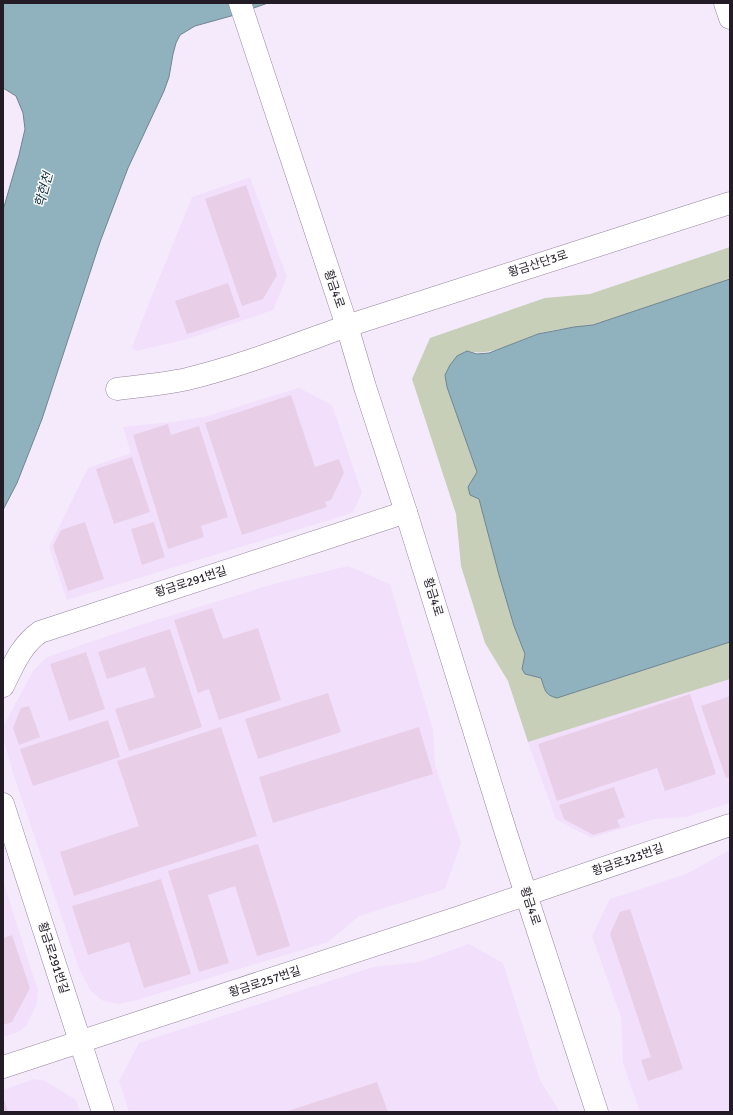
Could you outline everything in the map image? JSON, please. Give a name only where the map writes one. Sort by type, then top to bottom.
[{"type":"street","name":"황금4로","points":[[240,3],[347,326],[365,388],[406,512],[526,895],[597,1112]]},
{"type":"street","points":[[725,3],[730,18]]},
{"type":"street","name":"황금산단3로","points":[[117,389],[186,379],[248,361],[347,326],[730,203]]},
{"type":"street","name":"황금로291번길","points":[[3,686],[24,647],[31,638],[51,627],[406,512]]},
{"type":"street","name":"황금로291번길","points":[[3,804],[103,1112]]},
{"type":"street","name":"황금로323번길","points":[[526,895],[730,825]]},
{"type":"street","name":"황금로257번길","points":[[3,1067],[526,895]]},
{"type":"shaded area","points":[[250,177],[287,277],[273,310],[184,340],[136,351],[132,348],[141,323],[192,197]]},
{"type":"shaded area","points":[[299,388],[332,405],[362,493],[352,513],[67,600],[49,547],[88,468],[131,453],[123,427],[204,417]]},
{"type":"shaded area","points":[[348,566],[390,584],[433,730],[435,765],[461,843],[445,889],[359,916],[328,942],[137,1000],[119,1004],[103,1001],[90,990],[80,971],[14,776],[3,738],[4,725],[33,671],[47,657],[140,625],[277,583]]},
{"type":"shaded area","points":[[730,679],[730,803],[686,817],[654,819],[591,838],[556,819],[528,742]]},
{"type":"shaded area","points":[[730,850],[730,1112],[640,1112],[623,1063],[621,1017],[592,936],[610,899],[686,874]]},
{"type":"shaded area","points":[[3,881],[38,991],[37,1003],[26,1026],[18,1032],[3,1037]]},
{"type":"shaded area","points":[[469,944],[503,963],[540,1080],[560,1112],[129,1112],[119,1081],[139,1043],[373,967],[419,962]]},
{"type":"shaded area","points":[[34,1079],[45,1081],[76,1100],[80,1112],[3,1112],[3,1090]]},
{"type":"green space","points":[[730,247],[730,279],[593,325],[545,332],[503,348],[486,352],[467,351],[447,387],[477,472],[470,495],[479,499],[514,626],[525,654],[522,669],[541,678],[546,692],[591,687],[730,642],[730,679],[528,742],[508,681],[485,643],[461,566],[456,514],[412,379],[430,338],[545,298],[590,294]]},
{"type":"water","name":"학현천","points":[[3,3],[268,3],[231,16],[195,26],[180,35],[176,43],[169,77],[164,91],[128,168],[100,242],[42,419],[17,483],[3,510],[3,210],[25,129],[23,113],[16,96],[3,88]]},
{"type":"water","points":[[730,279],[730,642],[557,698],[553,697],[547,693],[541,678],[525,674],[522,669],[525,654],[514,626],[479,499],[470,495],[468,487],[477,472],[447,387],[445,375],[457,356],[467,351],[477,354],[489,353],[538,334],[593,325]]},
{"type":"building","points":[[246,185],[277,275],[263,299],[242,306],[205,199]]},
{"type":"building","points":[[228,283],[240,317],[187,334],[175,301]]},
{"type":"building","points":[[291,395],[315,467],[339,459],[344,473],[331,500],[325,502],[327,507],[242,535],[205,423]]},
{"type":"building","points":[[168,424],[171,435],[199,426],[228,517],[201,526],[204,537],[168,549],[133,435]]},
{"type":"building","points":[[132,457],[150,512],[114,524],[96,469]]},
{"type":"building","points":[[85,522],[104,579],[68,591],[53,546],[61,530]]},
{"type":"building","points":[[154,522],[165,557],[142,565],[131,529]]},
{"type":"building","points":[[212,608],[223,639],[258,628],[281,700],[219,720],[209,689],[198,693],[174,620]]},
{"type":"building","points":[[170,629],[202,727],[129,751],[115,709],[155,697],[145,667],[107,679],[98,652]]},
{"type":"building","points":[[86,652],[105,709],[69,721],[50,664]]},
{"type":"building","points":[[328,693],[341,732],[258,759],[245,719]]},
{"type":"building","points":[[690,694],[716,774],[665,791],[657,768],[557,801],[538,744]]},
{"type":"building","points":[[730,696],[730,777],[726,778],[701,706]]},
{"type":"building","points":[[29,706],[40,737],[19,745],[13,728],[21,708]]},
{"type":"building","points":[[108,720],[120,757],[33,786],[20,749]]},
{"type":"building","points":[[221,727],[257,836],[74,896],[60,852],[139,826],[117,761]]},
{"type":"building","points":[[419,727],[433,774],[273,823],[259,777]]},
{"type":"building","points":[[614,787],[625,817],[617,820],[620,827],[593,835],[564,819],[559,805]]},
{"type":"building","points":[[258,844],[290,946],[257,956],[235,886],[208,895],[229,963],[199,972],[168,871]]},
{"type":"building","points":[[161,879],[191,974],[144,988],[129,942],[88,955],[72,906]]},
{"type":"building","points":[[630,909],[683,1069],[648,1081],[641,1060],[651,1057],[610,934],[620,912]]},
{"type":"building","points":[[12,935],[30,988],[12,1022],[3,1025],[3,938]]},
{"type":"building","points":[[377,1082],[388,1112],[285,1112]]},
{"type":"building","points":[[3,1096],[8,1112],[3,1112]]}]
